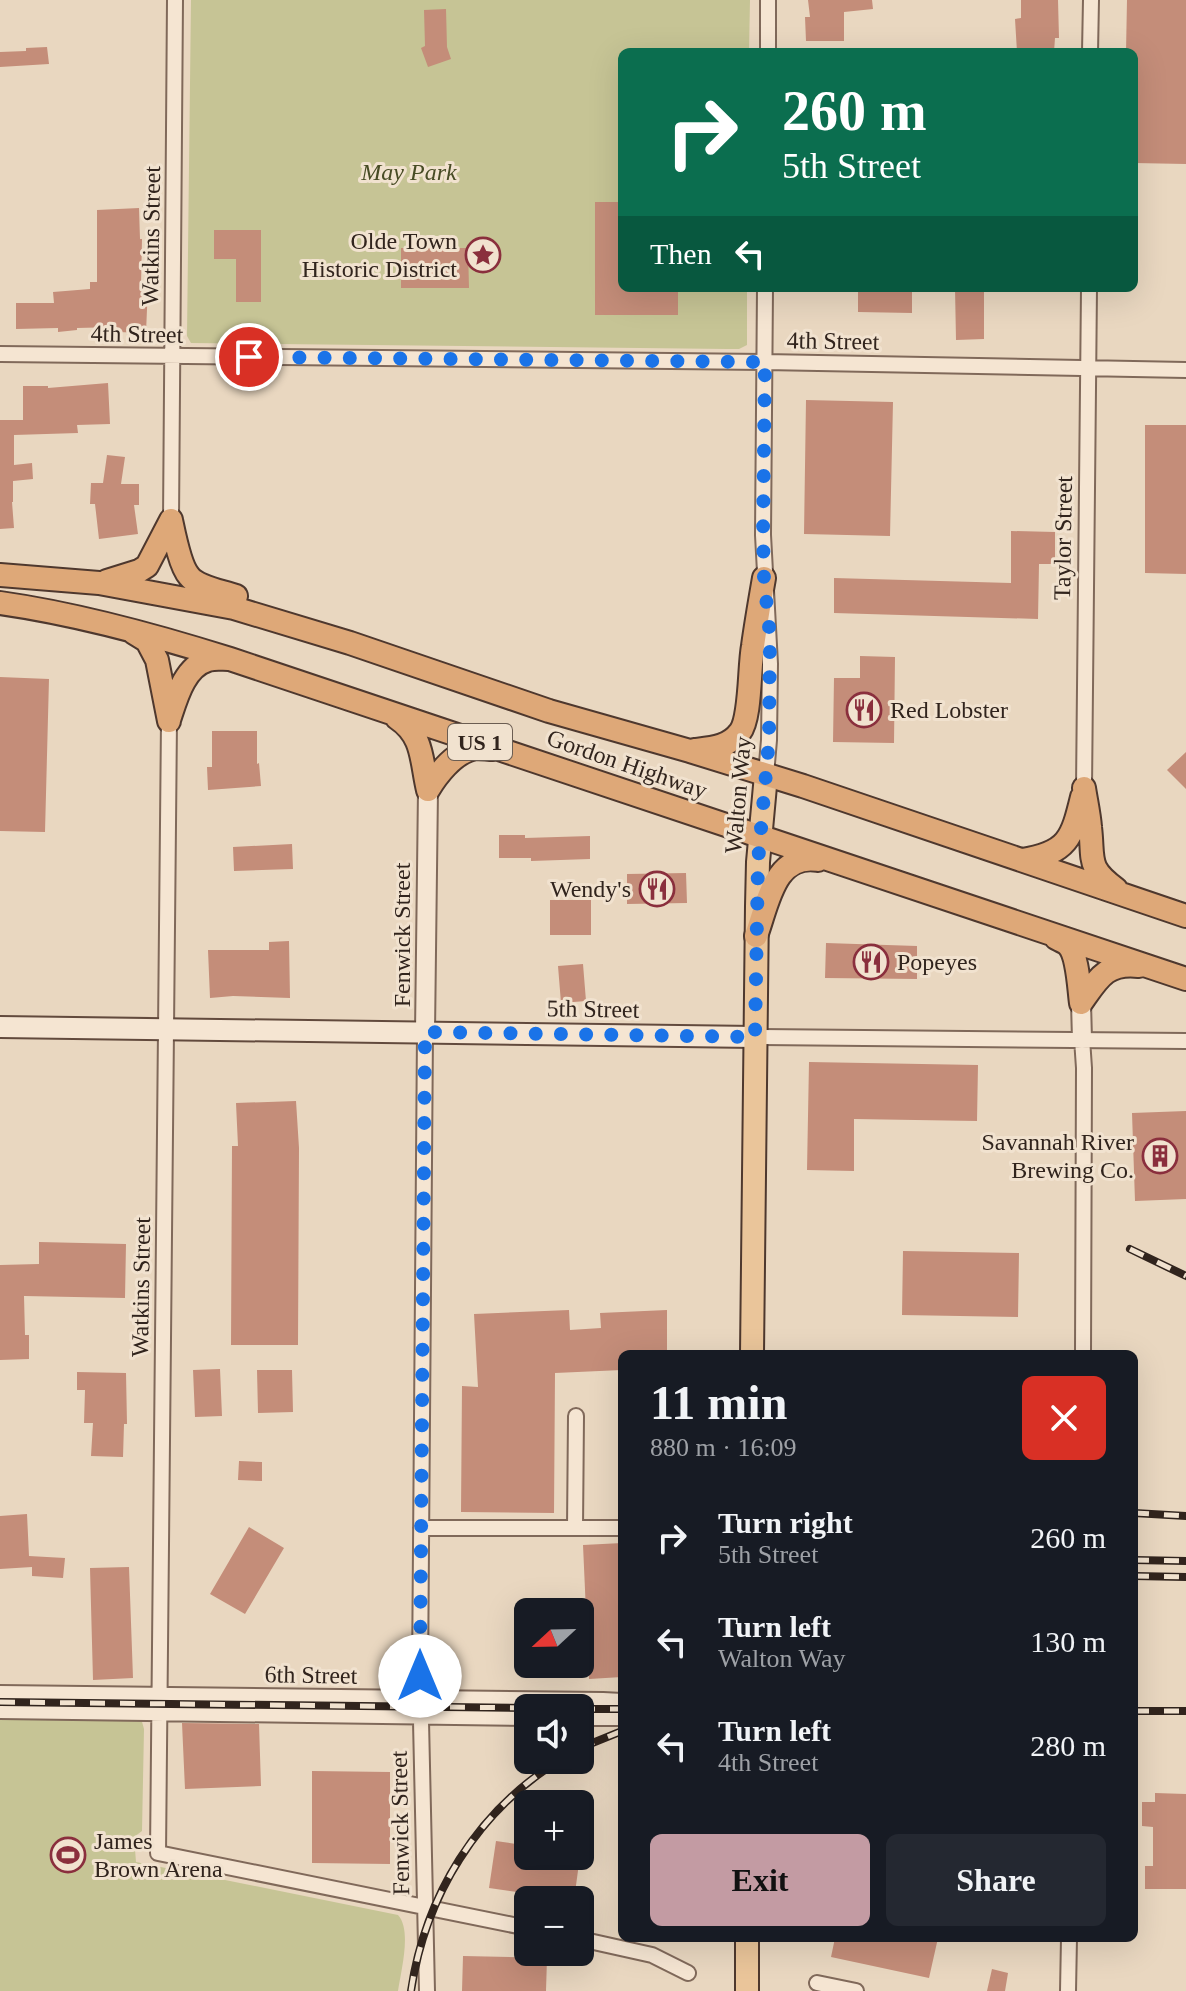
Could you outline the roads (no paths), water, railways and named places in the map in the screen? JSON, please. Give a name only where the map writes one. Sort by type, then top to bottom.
[{"type":"highway","points":[[99,583],[126,576],[147,566],[171,520]]},
{"type":"highway","points":[[171,520],[175,541],[189,577],[201,584],[294,615],[350,643]]},
{"type":"highway","name":"Gordon Highway","points":[[0,575],[99,583],[234,608],[350,643],[549,711],[803,786],[1186,916]]},
{"type":"highway","points":[[690,751],[727,743],[743,727],[764,578]]},
{"type":"highway","name":"Gordon Highway","points":[[0,603],[121,626],[230,659],[1186,979]]},
{"type":"highway","points":[[121,626],[147,641],[152,649],[169,721]]},
{"type":"highway","points":[[169,721],[190,673],[208,660],[230,659]]},
{"type":"highway","points":[[385,710],[407,725],[414,734],[419,744],[428,790]]},
{"type":"highway","points":[[428,790],[437,776],[465,752],[474,748],[502,749]]},
{"type":"highway","points":[[1022,860],[1050,853],[1067,841],[1074,828],[1084,788]]},
{"type":"highway","points":[[1084,788],[1095,870],[1103,880],[1124,894]]},
{"type":"highway","points":[[756,936],[777,878],[790,863],[808,858],[841,863]]},
{"type":"highway","points":[[1041,930],[1067,944],[1071,950],[1081,1003]]},
{"type":"highway","points":[[1081,1003],[1108,970],[1125,964],[1153,968]]},
{"type":"main road","name":"Walton Way","points":[[752,1350],[756,936],[766,775]]},
{"type":"main road","name":"5th Street","points":[[0,1027],[755,1037]]},
{"type":"main road","points":[[747,1942],[747,1991]]},
{"type":"street","name":"Watkins Street","points":[[171,520],[175,0]]},
{"type":"street","points":[[768,0],[768,48]]},
{"type":"street","points":[[1090,48],[1091,0]]},
{"type":"street","name":"Walton Way","points":[[765,292],[763,535],[770,664],[766,775]]},
{"type":"street","name":"Taylor Street","points":[[1084,788],[1089,292]]},
{"type":"street","name":"4th Street","points":[[0,354],[1186,370]]},
{"type":"street","name":"Watkins Street","points":[[169,721],[158,1853],[426,1907]]},
{"type":"street","name":"Fenwick Street","points":[[427,1991],[421,1528],[428,790]]},
{"type":"street","points":[[1081,1003],[1084,1068],[1083,1350]]},
{"type":"street","name":"5th Street","points":[[755,1037],[1186,1041]]},
{"type":"street","points":[[575,1528],[576,1416]]},
{"type":"street","points":[[421,1528],[618,1528]]},
{"type":"street","name":"6th Street","points":[[0,1693],[618,1701]]},
{"type":"street","name":"6th Street","points":[[0,1711],[514,1718]]},
{"type":"street","points":[[594,1718],[618,1718]]},
{"type":"street","points":[[426,1907],[514,1925]]},
{"type":"street","points":[[594,1942],[652,1955],[688,1973]]},
{"type":"street","points":[[1068,1991],[1069,1942]]},
{"type":"street","points":[[817,1983],[856,1991]]},
{"type":"railway","points":[[1130,1249],[1186,1276]]},
{"type":"railway","points":[[1138,1513],[1186,1516]]},
{"type":"railway","points":[[1138,1560],[1186,1561]]},
{"type":"railway","points":[[1138,1576],[1186,1577]]},
{"type":"railway","points":[[0,1702],[514,1708]]},
{"type":"railway","points":[[594,1709],[618,1709]]},
{"type":"railway","points":[[1138,1711],[1186,1711]]},
{"type":"railway","points":[[594,1742],[618,1733]]},
{"type":"railway","points":[[411,1991],[429,1922],[442,1890],[460,1859],[480,1830],[504,1804],[540,1774]]},
{"type":"place","name":"Olde Town Historic District","points":[[483,255]]},
{"type":"place","name":"Red Lobster","points":[[864,710]]},
{"type":"place","name":"Wendy's","points":[[657,889]]},
{"type":"place","name":"Popeyes","points":[[871,962]]},
{"type":"place","name":"Savannah River Brewing Co.","points":[[1160,1156]]},
{"type":"place","name":"James Brown Arena","points":[[68,1855]]},
{"type":"park label","name":"May Park","points":[[409,172]]}]
